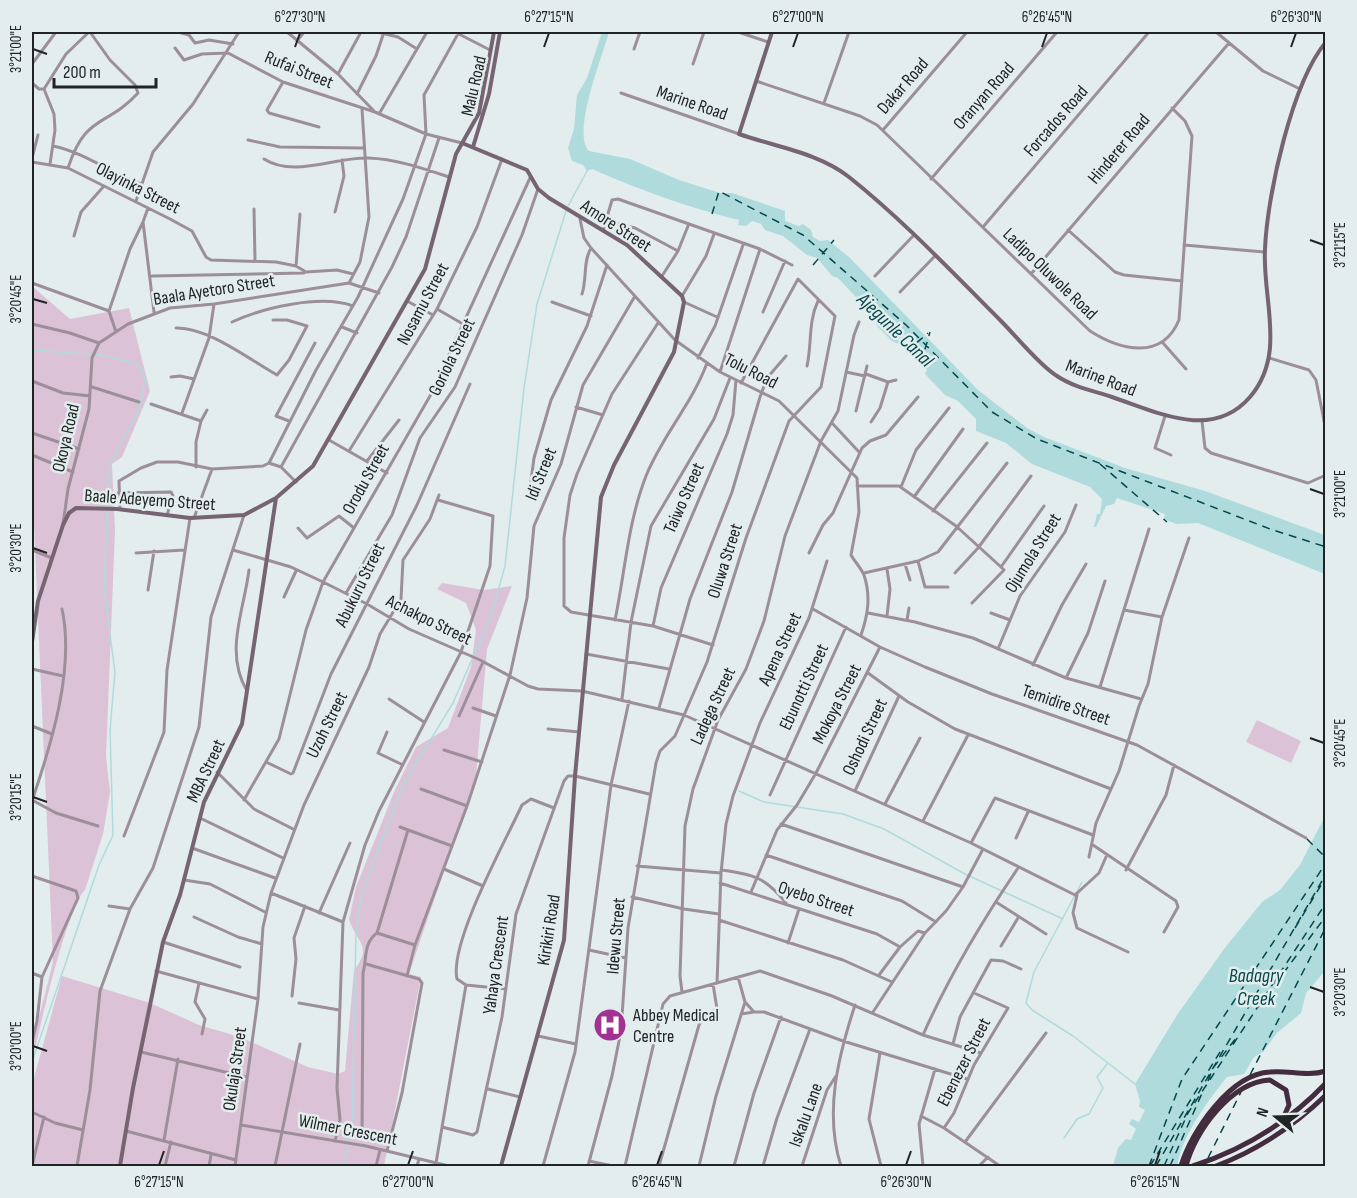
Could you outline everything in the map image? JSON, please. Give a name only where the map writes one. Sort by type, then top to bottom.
[{"type":"highway","points":[[1181,1167],[1188,1147],[1205,1120],[1225,1096],[1244,1082],[1265,1072],[1305,1075],[1326,1071]]},
{"type":"highway","points":[[1186,1167],[1192,1150],[1210,1119],[1224,1104],[1255,1082],[1270,1080],[1286,1090],[1289,1105],[1281,1123]]},
{"type":"highway","points":[[1193,1167],[1246,1146],[1281,1123],[1326,1083]]},
{"type":"highway","points":[[1216,1167],[1261,1146],[1297,1121],[1326,1095]]},
{"type":"street","points":[[32,64],[56,32]]},
{"type":"street","points":[[44,89],[66,54],[76,47],[89,32],[110,60],[135,85],[138,93],[128,105],[99,120],[82,136],[68,168]]},
{"type":"street","points":[[178,32],[189,34],[196,44],[209,40],[233,44]]},
{"type":"street","points":[[136,201],[153,152],[193,104],[228,53],[239,32]]},
{"type":"street","points":[[287,32],[338,74],[377,113],[426,134],[461,145]]},
{"type":"street","points":[[297,41],[304,32]]},
{"type":"street","points":[[338,74],[361,32]]},
{"type":"street","points":[[377,32],[398,37],[417,49]]},
{"type":"street","points":[[357,94],[376,56],[384,32]]},
{"type":"street","points":[[377,113],[427,32]]},
{"type":"street","points":[[119,509],[119,481],[150,464],[178,462],[212,469],[263,466],[269,463],[289,421],[353,306],[416,166],[426,134],[424,95],[458,32],[490,50]]},
{"type":"street","name":"Malu Road","points":[[407,302],[430,254],[449,177],[461,145],[479,113],[494,32]]},
{"type":"street","name":"Malu Road","points":[[473,147],[489,94],[500,32]]},
{"type":"street","points":[[634,49],[640,32]]},
{"type":"street","points":[[693,64],[704,32]]},
{"type":"street","points":[[738,32],[768,42]]},
{"type":"street","points":[[739,134],[772,32]]},
{"type":"street","points":[[824,103],[849,32]]},
{"type":"street","name":"Dakar Road","points":[[883,130],[968,32]]},
{"type":"street","name":"Oranyan Road","points":[[931,179],[1058,32]]},
{"type":"street","name":"Forcados Road","points":[[983,227],[1149,32]]},
{"type":"street","points":[[1216,32],[1263,71],[1300,89]]},
{"type":"street","points":[[491,41],[497,43]]},
{"type":"street","name":"Marine Road","points":[[621,93],[830,165],[868,193],[914,236],[1054,375],[1165,416],[1188,422],[1202,421],[1226,415],[1246,402],[1261,381],[1269,358],[1272,346],[1264,252],[1284,142],[1300,89],[1326,42]]},
{"type":"street","name":"Hinderer Road","points":[[1031,274],[1229,43]]},
{"type":"street","points":[[175,48],[184,60],[202,54],[228,53]]},
{"type":"street","name":"Rufai Street","points":[[228,53],[283,82],[377,113]]},
{"type":"street","name":"Ladipo Oluwole Road","points":[[755,81],[860,116],[883,130],[931,179],[1095,335],[1142,350],[1163,343]]},
{"type":"street","points":[[283,82],[267,110],[269,113],[319,127]]},
{"type":"street","points":[[32,83],[39,89],[44,89]]},
{"type":"street","points":[[44,89],[54,114],[50,164]]},
{"type":"street","points":[[1172,108],[1185,121],[1192,136],[1179,320],[1163,343],[1186,369]]},
{"type":"street","points":[[362,109],[369,217],[362,255],[349,283],[379,293]]},
{"type":"street","points":[[32,160],[38,135]]},
{"type":"street","points":[[281,467],[379,293],[406,237],[430,171],[439,138]]},
{"type":"street","points":[[465,138],[475,140]]},
{"type":"street","points":[[248,140],[280,147],[364,148]]},
{"type":"street","name":"Amore Street","points":[[461,145],[473,147],[526,170],[538,189],[558,204],[627,245],[662,276],[682,296],[684,302]]},
{"type":"street","points":[[53,146],[74,150],[126,179],[141,184]]},
{"type":"street","points":[[264,159],[281,168],[365,158],[416,166],[449,177]]},
{"type":"street","name":"Nosamu Street","points":[[349,451],[437,309],[477,227],[502,159]]},
{"type":"street","name":"Olayinka Street","points":[[32,160],[68,168],[192,231],[206,257],[216,261],[255,261]]},
{"type":"street","points":[[335,212],[344,176],[342,160]]},
{"type":"street","name":"Orodu Street","points":[[244,800],[268,763],[279,739],[306,630],[323,582],[430,396],[530,178]]},
{"type":"street","points":[[74,236],[81,212],[104,186]]},
{"type":"street","name":"Goriola Street","points":[[346,592],[389,522],[420,438],[455,387],[522,235],[538,189]]},
{"type":"street","points":[[603,231],[612,200],[618,199],[688,226],[760,249],[792,265]]},
{"type":"street","points":[[116,332],[109,311],[130,249],[148,208]]},
{"type":"street","points":[[254,209],[255,261],[296,266],[306,272]]},
{"type":"street","points":[[296,266],[300,214]]},
{"type":"street","name":"Tolu Road","points":[[580,219],[584,238],[591,248],[675,340],[730,378],[779,400],[851,469],[857,478],[859,512],[851,555],[864,573],[868,596],[868,613],[861,635]]},
{"type":"street","points":[[606,221],[635,228],[678,251]]},
{"type":"street","points":[[143,222],[152,276],[154,312]]},
{"type":"street","points":[[662,276],[678,251],[688,226]]},
{"type":"street","points":[[1068,230],[1115,272],[1182,281]]},
{"type":"street","points":[[682,296],[706,256],[714,234]]},
{"type":"street","points":[[875,276],[914,236]]},
{"type":"street","points":[[698,358],[717,317],[743,244]]},
{"type":"street","points":[[1184,245],[1264,252]]},
{"type":"street","points":[[582,294],[586,281],[587,254],[591,248]]},
{"type":"street","points":[[720,372],[760,249]]},
{"type":"street","points":[[900,292],[934,256]]},
{"type":"street","points":[[763,312],[785,261]]},
{"type":"street","points":[[531,482],[541,431],[551,400],[591,316],[607,265]]},
{"type":"street","points":[[152,276],[289,275],[337,270],[353,274]]},
{"type":"street","points":[[741,383],[797,279],[835,316],[827,368],[821,387],[793,415]]},
{"type":"street","points":[[32,283],[109,311]]},
{"type":"street","name":"Baala Ayetoro Street","points":[[92,358],[99,343],[154,312],[349,283]]},
{"type":"street","name":"Idi Street","points":[[407,976],[415,945],[467,806],[510,675],[526,598],[534,526],[561,464],[583,385],[635,296]]},
{"type":"street","points":[[807,366],[812,345],[811,323],[818,301]]},
{"type":"street","points":[[232,322],[259,312],[295,304],[336,302],[353,306]]},
{"type":"street","points":[[407,302],[433,315]]},
{"type":"street","name":"Baale Adeyemo Street","points":[[63,525],[69,513],[76,508],[96,507],[192,518],[244,515],[276,498],[313,466],[407,302]]},
{"type":"street","points":[[552,302],[591,316]]},
{"type":"street","points":[[684,302],[717,317]]},
{"type":"street","name":"Kirikiri Road","points":[[501,1167],[566,926],[582,691],[602,497],[614,465],[674,352],[684,302]]},
{"type":"street","points":[[182,413],[209,338],[214,304]]},
{"type":"street","points":[[437,309],[463,324]]},
{"type":"street","points":[[176,328],[190,329],[234,346],[272,372],[280,374],[307,326],[287,320],[273,321]]},
{"type":"street","name":"Ladega Street","points":[[682,992],[680,976],[685,826],[693,789],[714,729],[746,669],[764,621],[785,536],[821,441],[838,411],[859,322]]},
{"type":"street","points":[[658,323],[612,394],[570,495],[564,538],[564,606],[571,612],[653,626],[713,645]]},
{"type":"street","points":[[32,324],[99,343]]},
{"type":"street","points":[[342,327],[357,333]]},
{"type":"street","points":[[289,421],[276,416],[315,343]]},
{"type":"street","points":[[659,708],[669,669],[714,534],[732,492],[762,391],[775,366],[786,356]]},
{"type":"street","name":"Okoya Road","points":[[63,525],[68,489],[92,387],[92,358]]},
{"type":"street","points":[[1269,358],[1309,370],[1316,380],[1326,431]]},
{"type":"street","points":[[615,620],[628,538],[646,477],[656,455],[697,390],[707,363]]},
{"type":"street","points":[[856,411],[867,366]]},
{"type":"street","points":[[846,372],[888,382],[896,380]]},
{"type":"street","points":[[171,377],[180,375],[194,379]]},
{"type":"street","points":[[622,699],[631,622],[651,526],[714,419],[730,378]]},
{"type":"street","name":"Taiwo Street","points":[[653,626],[661,588],[727,434],[733,415],[736,380]]},
{"type":"street","points":[[32,381],[63,393],[90,396]]},
{"type":"street","points":[[871,422],[880,408],[888,382]]},
{"type":"street","name":"Abukuru Street","points":[[268,763],[293,773],[331,674],[417,505],[470,384]]},
{"type":"street","points":[[92,387],[139,402]]},
{"type":"street","points":[[809,553],[823,525],[833,513],[862,448],[870,441],[882,438],[896,425],[918,397]]},
{"type":"street","points":[[151,404],[201,421]]},
{"type":"street","points":[[576,407],[603,415]]},
{"type":"street","points":[[901,487],[916,450],[949,408]]},
{"type":"street","points":[[196,467],[196,442],[201,421],[207,410]]},
{"type":"street","name":"Oluwa Street","points":[[684,715],[713,645],[750,528],[793,415]]},
{"type":"street","points":[[1165,416],[1155,447],[1171,455]]},
{"type":"street","points":[[366,461],[399,420]]},
{"type":"street","points":[[1202,421],[1207,451],[1308,483],[1326,475]]},
{"type":"street","points":[[831,422],[861,454]]},
{"type":"street","points":[[914,497],[963,429]]},
{"type":"street","points":[[32,433],[79,449]]},
{"type":"street","points":[[329,440],[387,473]]},
{"type":"street","points":[[933,512],[987,443]]},
{"type":"street","points":[[32,455],[73,472]]},
{"type":"street","points":[[269,463],[281,467],[296,482]]},
{"type":"street","points":[[864,573],[918,561],[938,552],[1006,463]]},
{"type":"street","points":[[124,836],[164,732],[167,670],[184,550],[192,518],[212,469]]},
{"type":"street","points":[[955,573],[978,548],[1031,476]]},
{"type":"street","points":[[857,486],[901,487],[933,512],[956,526],[1004,570],[972,603]]},
{"type":"street","points":[[118,493],[171,492],[173,496],[167,516]]},
{"type":"street","name":"Uzoh Street","points":[[259,975],[265,912],[293,829],[389,618],[401,599],[403,560],[430,519],[439,497],[494,518],[490,566],[462,653]]},
{"type":"street","name":"MBA Street","points":[[120,1167],[163,942],[184,880],[199,818],[218,772],[242,724],[276,498]]},
{"type":"street","name":"Ojumola Street","points":[[998,649],[1029,580],[1065,532],[1076,505]]},
{"type":"street","points":[[1001,567],[1044,506]]},
{"type":"street","points":[[77,1167],[84,1130],[100,991],[130,909],[153,868],[199,727],[211,617],[244,515]]},
{"type":"street","points":[[298,528],[308,538],[339,516],[354,528]]},
{"type":"street","points":[[32,642],[38,601],[63,525]]},
{"type":"street","points":[[1100,687],[1149,529]]},
{"type":"street","points":[[1089,857],[1094,835],[1148,684],[1162,617],[1189,538]]},
{"type":"street","points":[[32,550],[53,559]]},
{"type":"street","points":[[136,553],[154,550],[184,550]]},
{"type":"street","points":[[148,590],[154,550]]},
{"type":"street","name":"Achakpo Street","points":[[233,550],[296,570],[346,592],[389,618],[538,689],[582,691],[629,700],[684,715],[971,843],[1074,895]]},
{"type":"street","name":"Apena Street","points":[[659,1167],[699,1025],[703,1017],[717,1009],[715,984],[720,883],[726,824],[733,796],[751,744],[795,653],[813,609],[827,561]]},
{"type":"street","points":[[918,561],[925,587],[948,587]]},
{"type":"street","points":[[906,564],[910,580]]},
{"type":"street","points":[[1033,666],[1062,605],[1086,564]]},
{"type":"street","points":[[887,568],[890,589],[887,616]]},
{"type":"street","points":[[247,691],[239,675],[236,627],[249,570]]},
{"type":"street","points":[[284,597],[296,570]]},
{"type":"street","points":[[1066,678],[1090,626],[1105,581]]},
{"type":"street","points":[[908,620],[909,608]]},
{"type":"street","points":[[62,609],[65,620],[63,676],[53,734],[32,801],[56,813],[98,826]]},
{"type":"street","name":"Temidire Street","points":[[813,609],[880,647],[992,694],[1129,741],[1306,838]]},
{"type":"street","points":[[1124,610],[1162,617]]},
{"type":"street","points":[[868,613],[908,620],[973,638],[1033,666],[1066,678],[1141,699]]},
{"type":"street","points":[[991,613],[1010,620]]},
{"type":"street","name":"Ebunotti Street","points":[[770,795],[847,627]]},
{"type":"street","name":"Mokoya Street","points":[[751,892],[781,824],[797,805],[816,773],[880,647]]},
{"type":"street","points":[[336,1141],[340,1120],[337,1094],[343,922],[365,845],[401,764],[462,653]]},
{"type":"street","points":[[586,654],[669,669]]},
{"type":"street","points":[[459,716],[481,661]]},
{"type":"street","points":[[32,669],[63,676]]},
{"type":"street","points":[[868,673],[938,721],[968,735],[1111,789]]},
{"type":"street","name":"Oshodi Street","points":[[855,790],[899,696]]},
{"type":"street","points":[[389,699],[424,722]]},
{"type":"street","points":[[543,1167],[576,1044],[610,785],[629,700]]},
{"type":"street","points":[[473,708],[496,716]]},
{"type":"street","name":"Idewu Street","points":[[588,1167],[621,1031],[633,897],[649,794],[660,751],[672,741],[684,715]]},
{"type":"street","points":[[32,726],[53,734]]},
{"type":"street","points":[[548,729],[579,732]]},
{"type":"street","points":[[387,732],[378,753],[401,764]]},
{"type":"street","points":[[923,822],[968,735]]},
{"type":"street","points":[[885,804],[920,738]]},
{"type":"street","points":[[444,750],[482,762]]},
{"type":"street","points":[[1126,870],[1166,795],[1174,765]]},
{"type":"street","points":[[218,772],[244,800],[260,813],[293,829]]},
{"type":"street","name":"Yahaya Crescent","points":[[442,1127],[476,1134],[488,1089],[506,989],[516,914],[564,781],[568,776],[575,776]]},
{"type":"street","points":[[575,776],[649,794]]},
{"type":"street","points":[[421,789],[467,806]]},
{"type":"street","points":[[971,843],[992,799],[997,798],[1028,812],[1094,835]]},
{"type":"street","points":[[506,989],[466,985],[457,979],[457,964],[468,922],[483,886],[526,800],[531,799],[554,808]]},
{"type":"street","points":[[1016,838],[1028,812]]},
{"type":"street","points":[[199,818],[283,858]]},
{"type":"street","points":[[781,824],[963,887]]},
{"type":"street","points":[[400,827],[452,846]]},
{"type":"street","points":[[362,1138],[363,972],[366,964],[366,950],[372,937],[377,933],[408,830]]},
{"type":"street","points":[[319,913],[350,843]]},
{"type":"street","points":[[1092,845],[1106,857],[1176,901],[1178,907],[1164,933]]},
{"type":"street","points":[[192,848],[275,878]]},
{"type":"street","points":[[873,1012],[925,933],[963,887],[983,849]]},
{"type":"street","points":[[766,855],[902,902],[936,922]]},
{"type":"street","points":[[1106,857],[1099,873],[1074,895],[1073,913],[1077,928],[1128,952]]},
{"type":"street","points":[[637,866],[757,876],[775,890],[787,904]]},
{"type":"street","points":[[444,868],[483,886]]},
{"type":"street","points":[[923,1035],[943,991],[1018,868]]},
{"type":"street","points":[[32,876],[76,891],[78,898],[42,977],[37,1022],[32,1042]]},
{"type":"street","points":[[184,880],[210,884],[265,912]]},
{"type":"street","name":"Oyebo Street","points":[[720,883],[877,934],[900,948]]},
{"type":"street","points":[[270,893],[343,922]]},
{"type":"street","points":[[633,897],[684,909],[719,914]]},
{"type":"street","points":[[996,902],[1046,934]]},
{"type":"street","points":[[109,906],[130,909]]},
{"type":"street","points":[[292,996],[296,959],[294,938],[304,906]]},
{"type":"street","points":[[788,943],[799,909]]},
{"type":"street","points":[[194,917],[238,937],[262,944]]},
{"type":"street","points":[[1001,946],[1018,918]]},
{"type":"street","points":[[719,920],[843,960],[892,982]]},
{"type":"street","points":[[879,975],[900,948],[918,931],[925,933]]},
{"type":"street","points":[[377,933],[415,945]]},
{"type":"street","points":[[163,942],[240,967]]},
{"type":"street","points":[[589,950],[626,958]]},
{"type":"street","points":[[953,1044],[960,1017],[993,958],[1021,969]]},
{"type":"street","points":[[366,964],[407,976],[422,983],[402,1093],[387,1151]]},
{"type":"street","points":[[156,971],[258,999]]},
{"type":"street","points":[[625,1167],[664,1000],[682,992],[760,971],[873,1012],[923,1035],[981,1053]]},
{"type":"street","points":[[32,973],[42,977]]},
{"type":"street","name":"Okulaja Street","points":[[235,1167],[258,999],[259,975]]},
{"type":"street","points":[[738,977],[745,1002],[754,1012]]},
{"type":"street","points":[[199,983],[195,1002],[205,1019],[202,1034]]},
{"type":"street","points":[[436,1163],[466,985]]},
{"type":"street","name":"Ebenezer Street","points":[[944,1128],[954,1113],[967,1079],[1008,1007],[974,993]]},
{"type":"street","points":[[699,1167],[716,1096],[745,1002]]},
{"type":"street","points":[[299,1003],[339,1010]]},
{"type":"street","points":[[841,1167],[833,1117],[836,1076],[843,1041],[855,1005]]},
{"type":"street","points":[[741,1014],[754,1012],[781,1017],[843,1041],[967,1079]]},
{"type":"street","points":[[734,1167],[754,1093],[781,1017]]},
{"type":"street","points":[[763,1167],[777,1118],[810,1029]]},
{"type":"street","points":[[965,1142],[1046,1033]]},
{"type":"street","points":[[538,1036],[576,1044]]},
{"type":"street","points":[[275,1167],[300,1044]]},
{"type":"street","points":[[141,1052],[246,1077]]},
{"type":"street","points":[[879,1053],[869,1119],[881,1167]]},
{"type":"street","points":[[164,1140],[178,1059]]},
{"type":"street","points":[[923,1167],[919,1134],[921,1116],[935,1069]]},
{"type":"street","name":"Iskalu Lane","points":[[803,1166],[827,1090],[836,1076]]},
{"type":"street","points":[[488,1089],[520,1097]]},
{"type":"street","points":[[34,1113],[84,1130]]},
{"type":"street","points":[[921,1116],[944,1128],[1000,1167]]},
{"type":"street","points":[[32,1167],[44,1117]]},
{"type":"street","name":"Wilmer Crescent","points":[[241,1125],[366,1146],[449,1167]]},
{"type":"street","points":[[126,1131],[236,1160]]},
{"type":"street","points":[[165,1167],[171,1142]]},
{"type":"street","points":[[376,1167],[380,1150]]},
{"type":"street","points":[[209,1167],[211,1155]]},
{"type":"street","points":[[979,1167],[988,1157]]},
{"type":"street","points":[[417,1167],[419,1159]]},
{"type":"street","points":[[589,1161],[613,1167]]},
{"type":"shaded area","points":[[32,286],[70,319],[129,308],[150,391],[122,457],[112,464],[115,530],[106,756],[110,792],[103,834],[85,890],[78,901],[62,944],[32,1062],[32,1045],[53,962],[32,479]]},
{"type":"shaded area","points":[[442,583],[484,590],[512,586],[487,649],[476,776],[409,974],[421,977],[384,1166],[32,1166],[32,1085],[62,976],[150,1003],[199,1025],[240,1037],[308,1067],[338,1074],[345,1071],[354,970],[360,962],[363,950],[349,920],[356,887],[394,792],[416,747],[448,728],[471,667],[476,630],[466,603],[437,589]]},
{"type":"shaded area","points":[[1257,720],[1301,741],[1291,763],[1246,742]]},
{"type":"water","name":"Ajegunle Canal","points":[[602,32],[609,32],[590,93],[584,128],[584,142],[589,151],[630,159],[679,180],[720,193],[732,193],[785,211],[785,221],[799,226],[803,224],[811,230],[813,237],[820,241],[828,240],[849,257],[978,390],[1027,428],[1044,437],[1125,468],[1205,491],[1325,535],[1325,574],[1198,523],[1176,524],[1164,519],[1165,514],[1117,498],[1114,504],[1106,506],[1094,527],[1097,514],[1100,514],[1102,499],[1090,487],[1032,464],[1006,443],[976,431],[976,419],[958,401],[945,395],[925,374],[927,370],[917,359],[908,354],[903,346],[892,341],[877,326],[874,316],[838,278],[832,276],[817,258],[807,255],[783,236],[765,230],[761,224],[752,221],[746,226],[738,225],[739,220],[665,198],[592,169],[587,171],[583,165],[572,161],[568,148],[574,129],[577,95],[587,78]]},
{"type":"water","name":"Badagry Creek","points":[[1325,816],[1325,971],[1306,993],[1301,1013],[1277,1033],[1263,1052],[1254,1057],[1244,1074],[1227,1077],[1190,1130],[1177,1166],[1113,1166],[1118,1148],[1126,1139],[1131,1140],[1136,1129],[1129,1124],[1132,1119],[1139,1122],[1145,1110],[1139,1107],[1140,1101],[1135,1084],[1177,1015],[1224,949],[1262,902],[1280,890],[1300,865]]},
{"type":"waterway","points":[[568,206],[587,171]]},
{"type":"waterway","points":[[344,1166],[352,1121],[356,933],[362,892],[403,785],[453,703],[491,616],[505,566],[524,388],[537,304],[566,211]]},
{"type":"waterway","points":[[32,350],[101,355],[138,364],[145,378],[137,413],[110,463],[108,486],[104,590],[115,672],[110,730],[113,835],[99,865],[32,1062]]},
{"type":"waterway","points":[[739,791],[764,802],[843,814],[884,829],[965,874],[1063,919]]},
{"type":"waterway","points":[[1082,882],[1034,972],[1026,1003],[1032,1010],[1073,1036],[1135,1084]]},
{"type":"waterway","points":[[1064,1138],[1077,1119],[1089,1114],[1103,1088],[1097,1077],[1107,1064]]},
{"type":"ferry route","points":[[712,214],[719,191],[803,235],[906,325],[992,412],[1037,439],[1270,529],[1326,547]]},
{"type":"ferry route","points":[[813,265],[834,240]]},
{"type":"ferry route","points":[[921,363],[930,332]]},
{"type":"ferry route","points":[[906,352],[928,333]]},
{"type":"ferry route","points":[[1100,464],[1167,522]]},
{"type":"ferry route","points":[[1307,839],[1326,858]]},
{"type":"ferry route","points":[[1149,1166],[1182,1079],[1326,863]]},
{"type":"ferry route","points":[[1156,1166],[1326,874]]},
{"type":"ferry route","points":[[1295,928],[1326,877]]},
{"type":"ferry route","points":[[1164,1166],[1188,1113],[1326,903]]},
{"type":"ferry route","points":[[1258,1007],[1326,916]]},
{"type":"ferry route","points":[[1250,1075],[1326,927]]},
{"type":"ferry route","points":[[1208,1081],[1213,1068],[1236,1038]]},
{"type":"ferry route","points":[[1150,1166],[1223,1047]]},
{"type":"ferry route","points":[[1170,1166],[1203,1091]]},
{"type":"ferry route","points":[[1208,1158],[1241,1092]]},
{"type":"place","name":"Abbey Medical Centre","points":[[610,1025]]}]
